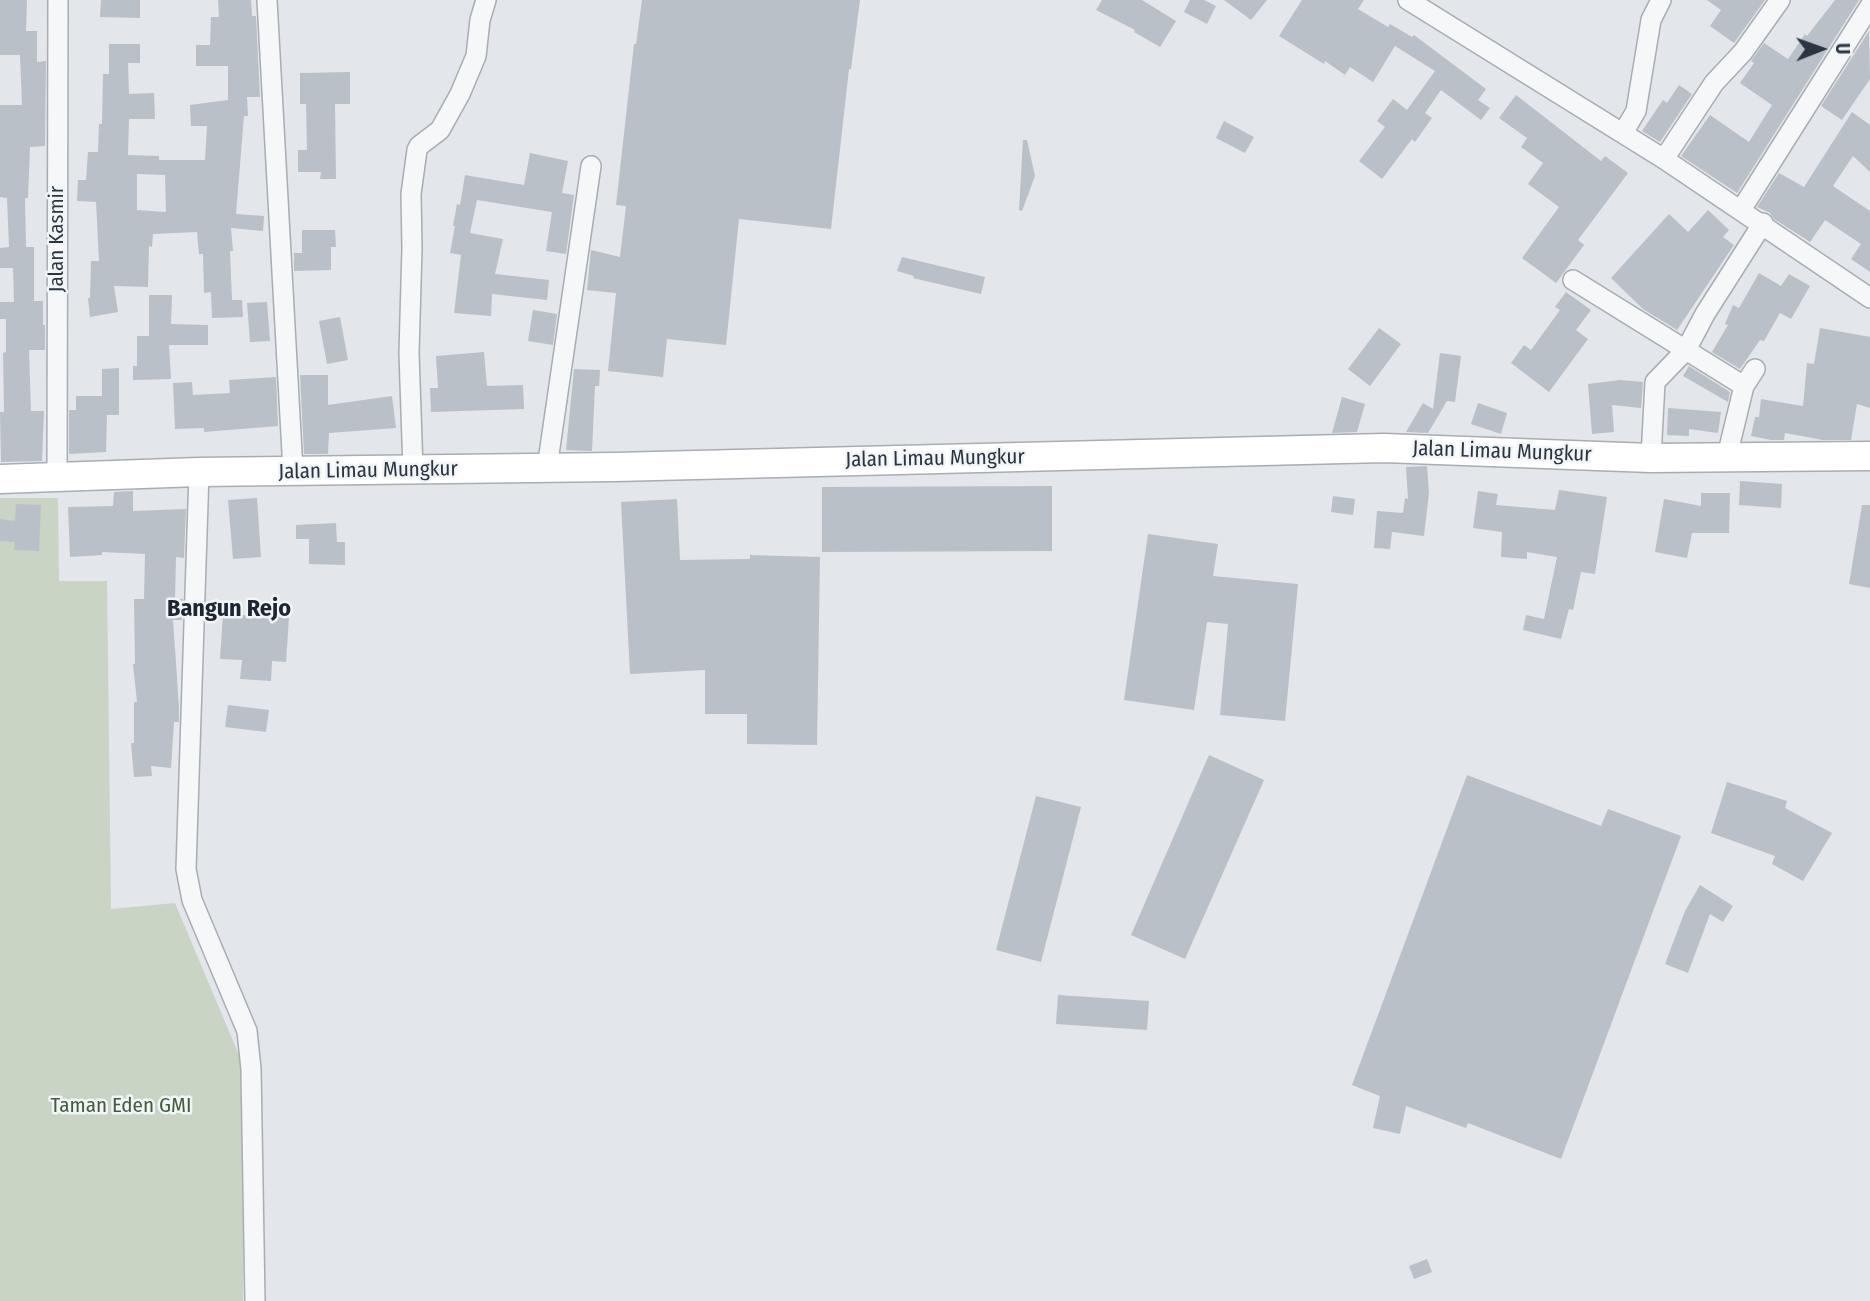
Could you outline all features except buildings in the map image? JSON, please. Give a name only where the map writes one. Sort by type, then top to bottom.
[{"type":"street","name":"Jalan Kasmir","points":[[57,478],[58,0]]},
{"type":"street","points":[[267,0],[293,471]]},
{"type":"street","points":[[413,470],[408,353],[411,194],[416,150],[440,130],[460,94],[476,56],[480,20],[486,0]]},
{"type":"street","points":[[1408,0],[1664,159],[1870,298]]},
{"type":"street","points":[[1623,134],[1636,111],[1651,20],[1661,0]]},
{"type":"street","points":[[1664,159],[1714,83],[1743,52],[1780,0]]},
{"type":"street","points":[[1741,210],[1870,6]]},
{"type":"street","points":[[547,468],[591,166]]},
{"type":"street","points":[[1651,458],[1655,382],[1686,350],[1705,314],[1762,223]]},
{"type":"street","points":[[1573,280],[1686,350],[1750,377],[1727,456]]},
{"type":"street","name":"Jalan Limau Mungkur","points":[[0,480],[199,472],[547,468],[1384,448],[1651,458],[1870,456]]},
{"type":"street","points":[[199,472],[186,869],[192,900],[243,1018],[249,1039],[255,1301]]},
{"type":"green space","name":"Taman Eden GMI","points":[[0,498],[58,498],[59,581],[107,581],[111,909],[175,903],[244,1067],[243,1301],[0,1301]]},
{"type":"district","name":"Bangun Rejo","points":[[229,609]]}]
